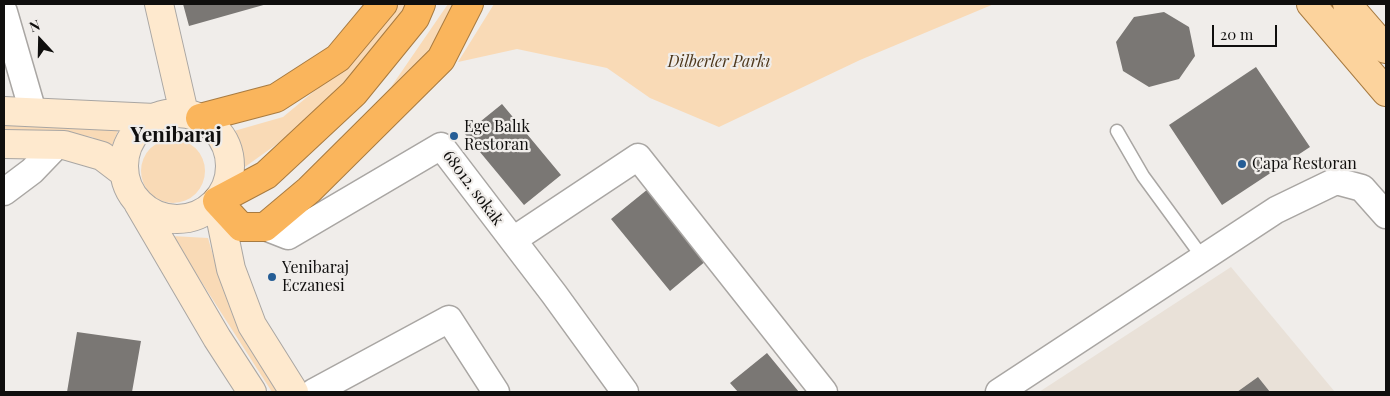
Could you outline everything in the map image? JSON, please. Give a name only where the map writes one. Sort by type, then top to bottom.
[{"type":"highway","points":[[192,116],[276,98],[338,58],[383,4]]},
{"type":"highway","points":[[421,4],[415,18],[354,93],[266,175],[217,201],[241,227],[265,227],[309,190],[441,59],[469,4]]},
{"type":"main road","points":[[159,4],[192,116]]},
{"type":"main road","points":[[1311,4],[1386,92]]},
{"type":"main road","points":[[1347,4],[1386,49]]},
{"type":"main road","points":[[4,111],[155,118],[192,116],[209,123],[221,136],[228,151],[230,169],[227,186],[217,201],[204,212],[188,218],[170,219],[153,214],[136,199]]},
{"type":"main road","points":[[155,118],[143,124],[131,138],[124,154],[123,172],[128,189],[136,199],[217,338],[252,392]]},
{"type":"main road","points":[[4,144],[57,145],[102,156],[123,172]]},
{"type":"main road","points":[[217,201],[231,269],[252,325],[294,392]]},
{"type":"street","points":[[4,12],[33,112]]},
{"type":"street","points":[[4,192],[32,171],[57,145]]},
{"type":"street","name":"68012. sokak","points":[[265,227],[288,236],[441,146],[625,392]]},
{"type":"street","points":[[513,240],[638,158],[824,392]]},
{"type":"street","points":[[999,392],[1276,210],[1336,182],[1362,188],[1386,214]]},
{"type":"street","points":[[314,392],[449,319],[496,392]]},
{"type":"lane","points":[[1117,131],[1143,176],[1204,258]]},
{"type":"shaded area","points":[[1231,267],[1335,392],[1039,392]]},
{"type":"green space","points":[[393,4],[406,4],[369,61],[291,134],[242,169],[227,133],[283,117],[359,54]]},
{"type":"green space","points":[[448,4],[460,4],[450,24],[400,90],[304,177],[391,87]]},
{"type":"green space","name":"Dilberler Parkı","points":[[494,4],[994,4],[860,60],[719,127],[650,98],[607,68],[517,49],[458,62]]},
{"type":"green space","points":[[4,125],[120,126],[111,148],[92,137],[67,133],[4,132]]},
{"type":"green space","points":[[173,139],[185,141],[196,148],[203,159],[205,171],[203,183],[196,194],[185,201],[173,203],[161,201],[150,194],[143,183],[141,171],[143,159],[150,148],[161,141]]},
{"type":"green space","points":[[172,236],[208,238],[219,276],[233,312],[278,392],[272,392]]},
{"type":"building","points":[[183,4],[267,4],[189,26]]},
{"type":"building","points":[[1164,12],[1189,27],[1195,56],[1179,79],[1149,87],[1123,71],[1116,42],[1134,17]]},
{"type":"building","points":[[1256,67],[1310,147],[1222,205],[1169,125]]},
{"type":"building","points":[[502,104],[561,175],[524,205],[465,134]]},
{"type":"building","points":[[648,189],[707,260],[670,291],[611,219]]},
{"type":"building","points":[[77,332],[141,341],[132,392],[67,392]]},
{"type":"building","points":[[767,353],[799,392],[738,392],[730,383]]},
{"type":"building","points":[[1258,377],[1270,392],[1237,392]]},
{"type":"place","name":"Ege Balık Restoran","points":[[454,136]]},
{"type":"place","name":"Çapa Restoran","points":[[1242,164]]},
{"type":"place","name":"Yenibaraj Eczanesi","points":[[272,277]]},
{"type":"district","name":"Yenibaraj","points":[[176,135]]}]
